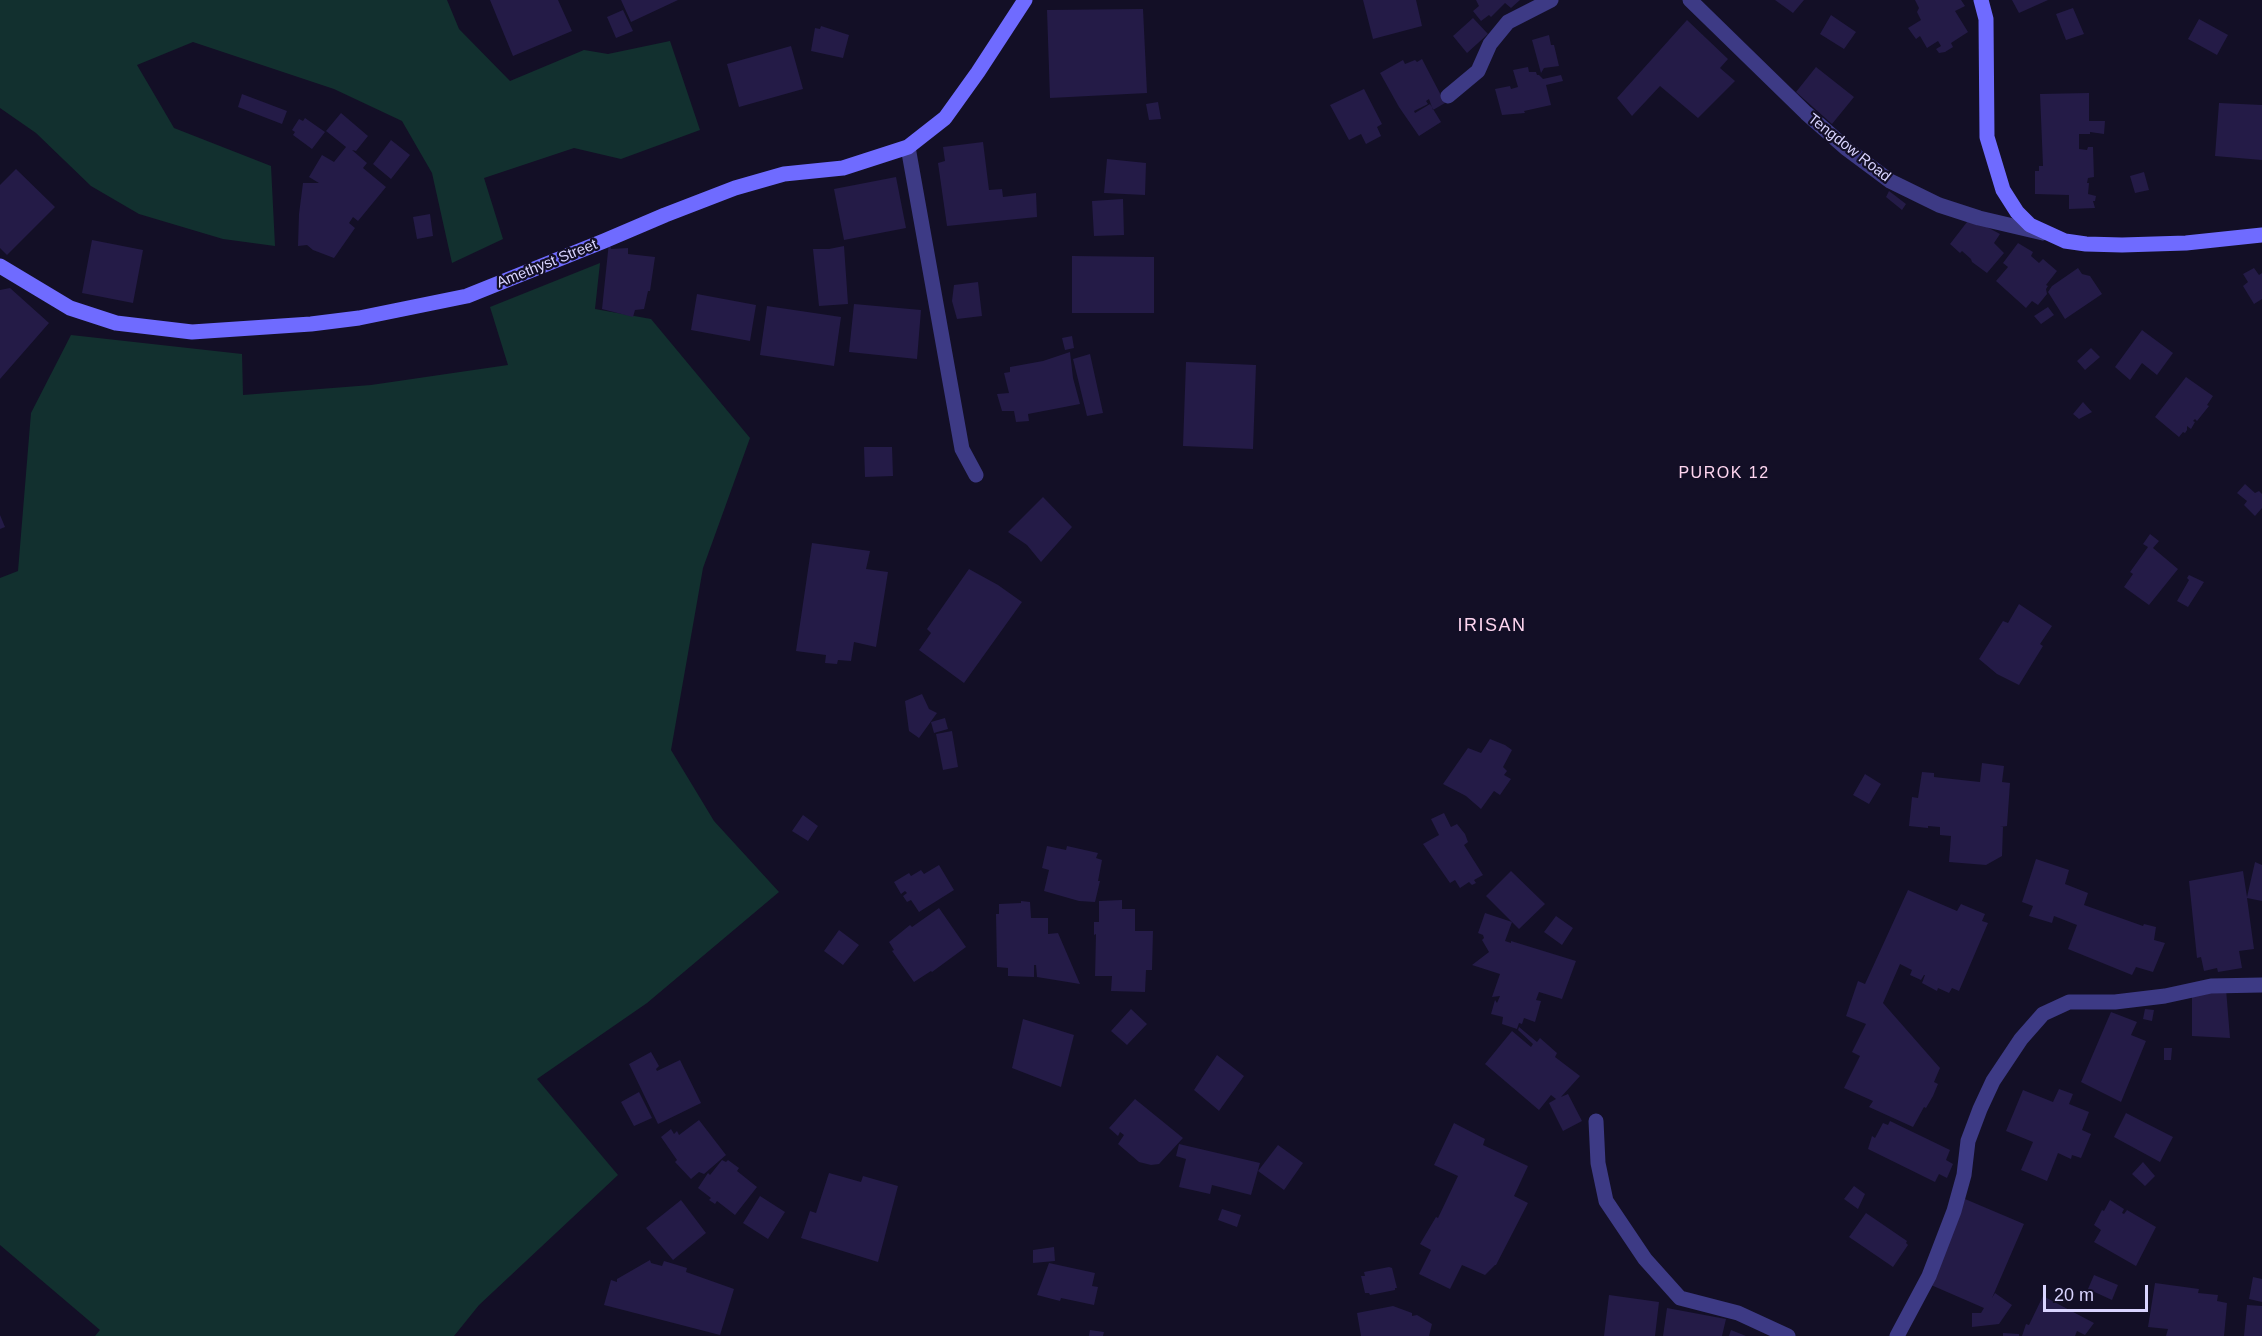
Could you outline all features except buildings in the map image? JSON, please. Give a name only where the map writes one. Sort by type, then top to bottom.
[{"type":"street","name":"Amethyst Street","points":[[0,266],[70,308],[116,324],[192,332],[311,324],[359,318],[467,296],[735,188],[784,174],[843,168],[908,147],[945,118],[1025,0]]},
{"type":"street","points":[[1448,96],[1478,71],[1490,44],[1508,22],[1551,0]]},
{"type":"street","name":"Tengdow Road","points":[[1690,0],[1806,113],[1847,149],[1890,181],[1939,205],[1969,215],[2046,233]]},
{"type":"street","name":"Tengdow Road","points":[[1981,0],[1986,20],[1987,137],[1996,171],[2004,190],[2017,212],[2030,225],[2065,240],[2086,244],[2186,243],[2262,235]]},
{"type":"street","points":[[908,147],[962,449],[976,475]]},
{"type":"street","points":[[1897,1336],[1941,1248],[1964,1175],[1968,1141],[1989,1091],[2020,1039],[2043,1014],[2069,1002],[2115,1002],[2164,996],[2211,986],[2262,985]]},
{"type":"street","points":[[1596,1121],[1598,1163],[1606,1200],[1645,1259],[1680,1298],[1738,1313],[1788,1336]]},
{"type":"green space","points":[[0,0],[447,0],[459,29],[510,81],[584,50],[608,54],[670,41],[700,130],[621,159],[574,148],[484,178],[503,239],[452,263],[432,173],[402,121],[334,89],[193,42],[137,65],[174,128],[271,166],[275,246],[223,239],[139,214],[91,186],[36,133],[0,108]]},
{"type":"green space","points":[[600,263],[595,309],[651,319],[750,438],[703,568],[671,750],[714,821],[779,892],[647,1003],[537,1079],[618,1175],[479,1305],[454,1336],[95,1336],[100,1330],[0,1245],[0,578],[18,571],[31,413],[71,335],[242,354],[243,395],[371,385],[508,365],[490,307]]},
{"type":"district","name":"PUROK 12","points":[[1724,474]]},
{"type":"district","name":"IRISAN","points":[[1492,626]]}]
